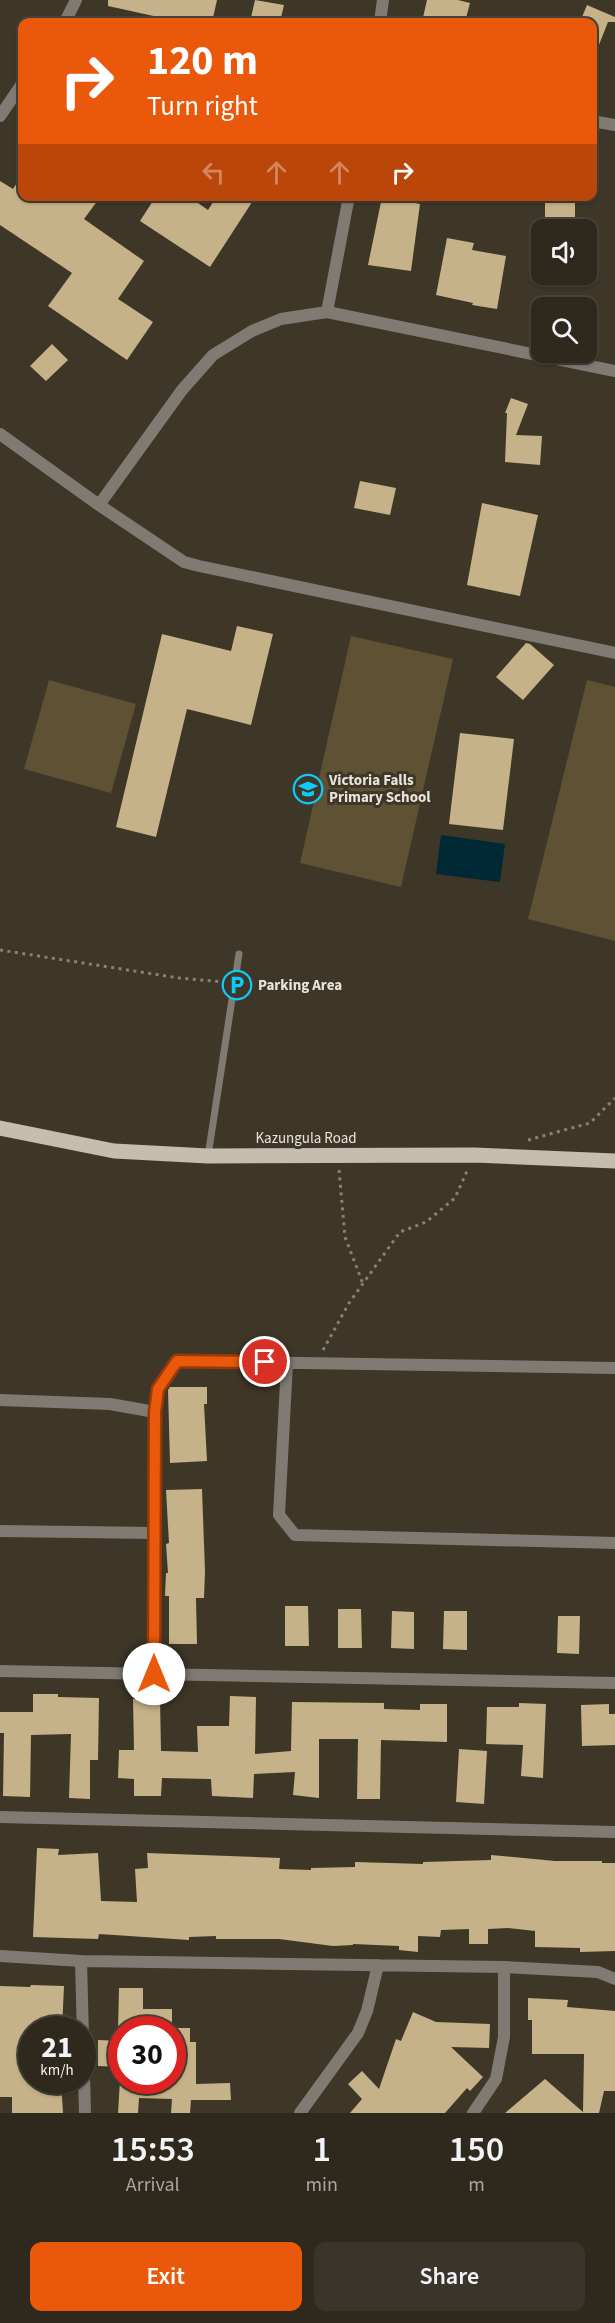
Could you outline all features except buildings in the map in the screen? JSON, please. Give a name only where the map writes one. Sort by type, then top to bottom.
[{"type":"main road","name":"Kazungula Road","points":[[0,1128],[114,1151],[208,1156],[474,1155],[615,1161]]},
{"type":"street","points":[[67,18],[76,0]]},
{"type":"street","points":[[381,18],[383,0]]},
{"type":"street","points":[[0,116],[18,90]]},
{"type":"street","points":[[597,122],[615,125]]},
{"type":"street","points":[[327,312],[348,201]]},
{"type":"street","points":[[99,506],[182,390],[213,355],[252,331],[281,320],[327,312],[615,371]]},
{"type":"street","points":[[0,434],[99,506],[184,562],[615,653]]},
{"type":"street","points":[[154,1674],[155,1412],[158,1389],[177,1361],[615,1368]]},
{"type":"street","points":[[287,1363],[279,1515],[296,1535],[615,1543]]},
{"type":"street","points":[[0,1400],[110,1404],[155,1412]]},
{"type":"street","points":[[0,1531],[155,1533]]},
{"type":"street","points":[[0,1671],[615,1683]]},
{"type":"street","points":[[0,1817],[615,1832]]},
{"type":"street","points":[[0,1956],[81,1961],[504,1967],[598,1972],[615,1979]]},
{"type":"street","points":[[81,1961],[85,2113]]},
{"type":"street","points":[[300,2113],[358,2032],[367,2011],[378,1965]]},
{"type":"street","points":[[473,2113],[496,2079],[504,2037],[504,1967]]},
{"type":"lane","points":[[208,1156],[239,954]]},
{"type":"path","points":[[0,950],[179,978],[234,983]]},
{"type":"path","points":[[526,1140],[590,1123],[615,1098]]},
{"type":"path","points":[[338,1155],[345,1237],[363,1284]]},
{"type":"path","points":[[315,1363],[349,1303],[400,1232],[426,1222],[455,1198],[474,1155]]},
{"type":"shaded area","points":[[351,636],[453,659],[401,887],[300,863]]},
{"type":"shaded area","points":[[49,680],[136,704],[111,793],[24,769]]},
{"type":"shaded area","points":[[587,680],[615,687],[615,941],[528,919]]},
{"type":"water","points":[[441,835],[505,844],[500,882],[436,874]]},
{"type":"place","name":"Victoria Falls Primary School","points":[[308,789]]},
{"type":"place","name":"Parking Area","points":[[237,985]]},
{"type":"route","points":[[154,1674],[155,1412],[158,1389],[177,1361],[265,1362]]}]
